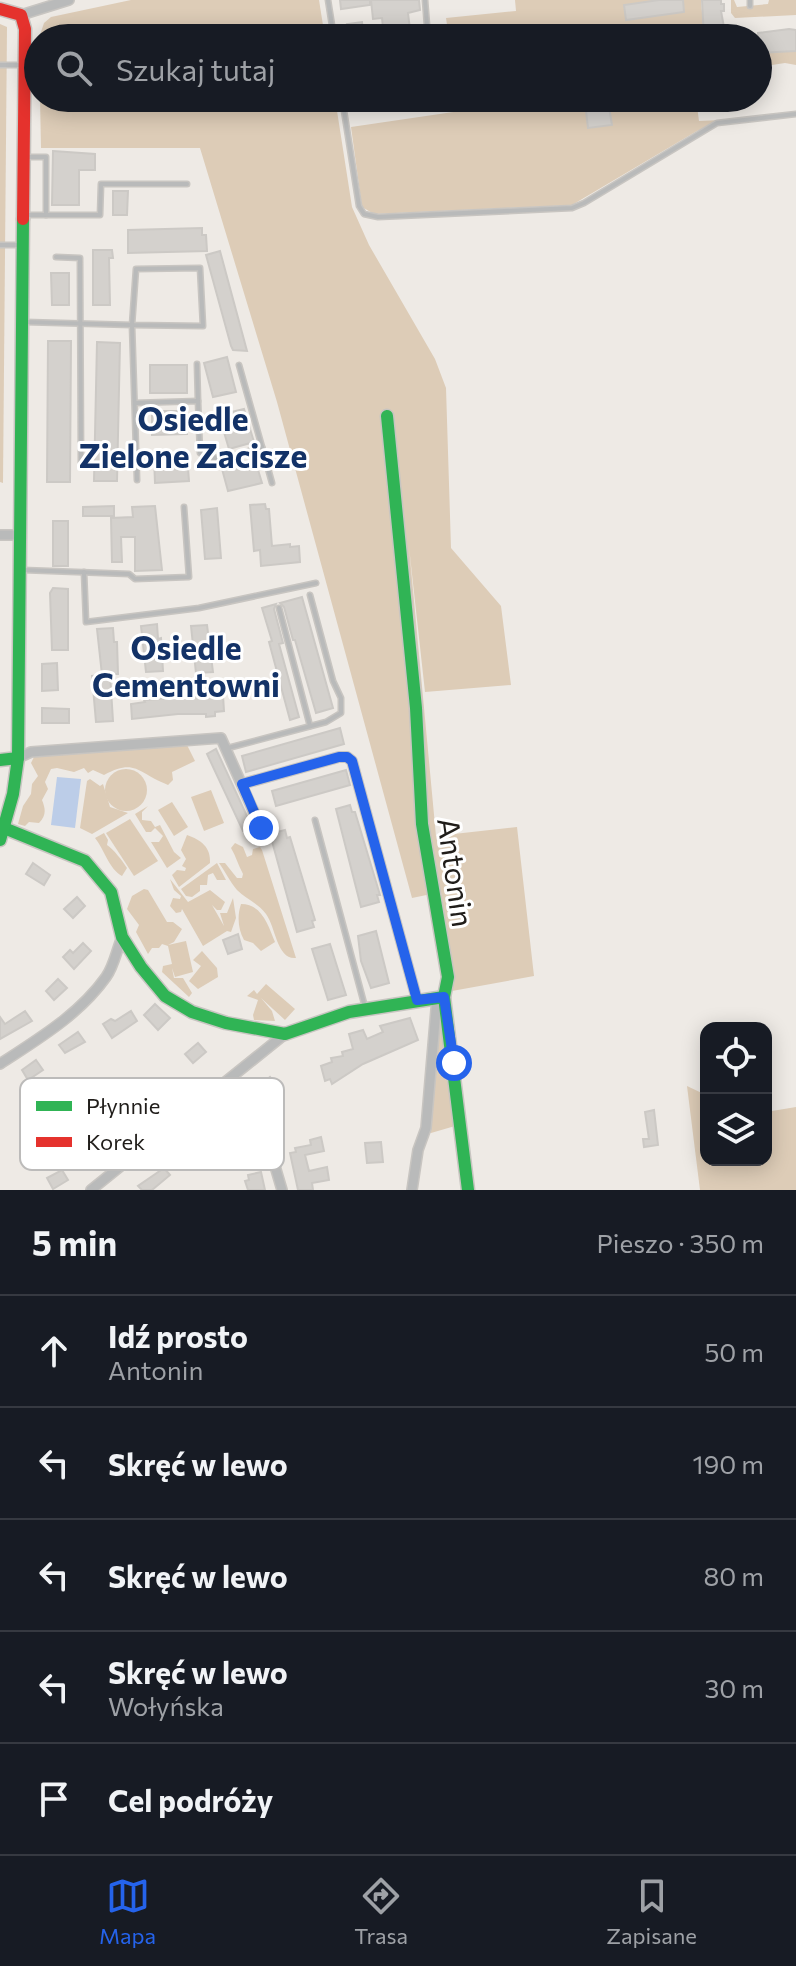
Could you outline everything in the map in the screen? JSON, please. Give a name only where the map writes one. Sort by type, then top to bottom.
[{"type":"street","points":[[0,9],[21,15],[55,1],[69,0]]},
{"type":"street","points":[[21,15],[24,26]]},
{"type":"street","points":[[24,112],[18,758],[2,834],[85,861],[111,892],[122,937],[165,996],[192,1012],[226,1023],[285,1034]]},
{"type":"street","name":"Antonin","points":[[387,416],[416,708],[422,824],[448,977],[440,997],[468,1190]]},
{"type":"street","points":[[0,535],[20,535]]},
{"type":"street","points":[[0,760],[18,758],[31,752],[221,738],[261,828]]},
{"type":"street","points":[[242,784],[339,757],[352,761],[417,1000]]},
{"type":"street","points":[[0,1064],[58,1026],[84,1003],[107,975],[122,937]]},
{"type":"street","points":[[233,1078],[285,1034],[315,1022],[366,1009],[440,997],[426,1128],[418,1150],[412,1190]]},
{"type":"street","points":[[91,1190],[117,1170]]},
{"type":"street","points":[[276,1170],[282,1190]]},
{"type":"lane","points":[[328,0],[332,24]]},
{"type":"lane","points":[[425,0],[427,24]]},
{"type":"lane","points":[[0,65],[24,65]]},
{"type":"lane","points":[[344,112],[359,206],[364,214],[378,217],[572,208],[717,123],[796,114]]},
{"type":"lane","points":[[24,157],[46,157],[46,215]]},
{"type":"lane","points":[[23,215],[100,215],[101,184],[187,184]]},
{"type":"lane","points":[[0,245],[23,245]]},
{"type":"lane","points":[[56,257],[80,258],[81,463]]},
{"type":"lane","points":[[22,322],[80,324],[132,325],[203,326],[200,268],[136,269],[132,325],[137,480]]},
{"type":"lane","points":[[197,364],[200,453],[219,459],[262,447]]},
{"type":"lane","points":[[239,365],[272,483]]},
{"type":"lane","points":[[135,403],[198,401]]},
{"type":"lane","points":[[20,570],[129,574],[135,579],[189,577],[184,507]]},
{"type":"lane","points":[[84,572],[86,622],[199,608],[316,583]]},
{"type":"lane","points":[[226,748],[326,722],[341,713],[341,698],[333,681],[310,595]]},
{"type":"lane","points":[[279,608],[310,726]]},
{"type":"lane","points":[[315,820],[366,1009]]},
{"type":"shaded area","points":[[131,0],[319,0],[323,24],[44,24],[51,17]]},
{"type":"shaded area","points":[[515,0],[701,0],[703,24],[447,24],[446,18],[516,11]]},
{"type":"shaded area","points":[[731,0],[737,7],[768,4],[769,0],[796,0],[796,15],[735,18],[731,13]]},
{"type":"shaded area","points":[[0,24],[7,27],[3,483],[0,482]]},
{"type":"shaded area","points":[[796,51],[796,65],[772,65],[772,52]]},
{"type":"shaded area","points":[[40,112],[337,112],[352,207],[369,245],[435,359],[446,388],[451,548],[501,606],[511,685],[425,692],[409,547],[436,836],[517,827],[534,976],[452,991],[441,892],[412,898],[277,402],[200,148],[41,148]]},
{"type":"shaded area","points":[[453,112],[698,112],[699,121],[722,120],[697,131],[572,205],[374,214],[362,207],[351,127]]},
{"type":"shaded area","points":[[187,745],[195,761],[172,772],[173,780],[168,785],[130,768],[104,775],[93,770],[88,773],[84,768],[74,772],[51,769],[45,782],[48,789],[42,800],[45,810],[43,818],[39,823],[18,824],[32,784],[38,776],[31,763],[35,755]]},
{"type":"shaded area","points":[[126,769],[141,775],[147,790],[141,805],[126,811],[111,805],[105,790],[111,775]]},
{"type":"shaded area","points":[[90,779],[100,786],[103,784],[110,807],[128,813],[92,834],[80,828],[87,781]]},
{"type":"shaded area","points":[[211,790],[224,823],[204,831],[191,797]]},
{"type":"shaded area","points":[[172,802],[188,827],[174,836],[158,810]]},
{"type":"shaded area","points":[[148,806],[142,812],[142,820],[151,821],[155,827],[160,825],[174,852],[181,858],[167,868],[151,842],[159,842],[163,836],[155,828],[146,832],[135,814]]},
{"type":"shaded area","points":[[130,819],[158,861],[134,876],[106,833]]},
{"type":"shaded area","points":[[104,833],[107,845],[127,868],[122,876],[114,869],[95,838]]},
{"type":"shaded area","points":[[187,835],[204,845],[210,863],[179,887],[172,875],[177,870],[185,871],[186,868],[182,866],[186,859],[181,850]]},
{"type":"shaded area","points":[[235,843],[243,847],[247,857],[252,855],[253,849],[260,847],[262,850],[296,958],[285,954],[266,914],[237,890],[219,863],[225,863],[237,878],[242,878],[231,848]]},
{"type":"shaded area","points":[[217,863],[226,880],[217,880],[213,873],[208,875],[207,885],[200,885],[200,891],[192,897],[186,896],[181,889]]},
{"type":"shaded area","points":[[170,879],[188,902],[210,890],[225,902],[221,910],[212,905],[224,926],[220,913],[227,913],[233,898],[236,918],[231,932],[227,931],[203,946],[182,909],[176,913],[170,906],[173,898],[180,899],[181,896],[174,890]]},
{"type":"shaded area","points":[[148,890],[167,922],[173,922],[182,929],[174,942],[168,945],[186,941],[193,972],[175,977],[172,968],[174,978],[183,978],[192,993],[189,997],[162,972],[163,966],[172,964],[168,946],[162,944],[159,948],[152,948],[148,954],[136,932],[139,925],[127,909],[132,896]]},
{"type":"shaded area","points":[[241,904],[259,912],[270,929],[275,942],[261,951],[242,936],[239,922]]},
{"type":"shaded area","points":[[202,951],[217,968],[218,977],[198,989],[189,981],[201,966],[193,960]]},
{"type":"shaded area","points":[[266,984],[295,1009],[285,1020],[261,998],[272,1011],[275,1021],[254,1020],[258,1000],[247,996],[254,990],[257,994]]},
{"type":"shaded area","points":[[441,1018],[455,1126],[431,1133],[429,1132]]},
{"type":"shaded area","points":[[687,1086],[700,1092],[700,1166],[772,1166],[772,1111],[796,1107],[796,1190],[700,1190]]},
{"type":"water","points":[[57,777],[81,779],[75,828],[51,825]]},
{"type":"building","points":[[340,0],[370,0],[370,5],[341,9]]},
{"type":"building","points":[[371,0],[419,0],[420,10],[408,13],[409,24],[383,24],[382,18],[373,19]]},
{"type":"building","points":[[683,0],[684,12],[626,20],[624,5]]},
{"type":"building","points":[[702,0],[721,0],[724,4],[724,11],[721,11],[723,24],[703,24]]},
{"type":"building","points":[[796,30],[796,51],[772,52],[772,31]]},
{"type":"building","points":[[586,112],[610,112],[612,125],[588,128]]},
{"type":"building","points":[[53,151],[95,154],[95,170],[79,170],[79,205],[52,205]]},
{"type":"building","points":[[113,191],[128,191],[127,215],[113,215]]},
{"type":"building","points":[[202,228],[202,235],[206,235],[207,251],[128,253],[128,230]]},
{"type":"building","points":[[93,250],[112,250],[113,258],[109,258],[110,305],[93,305]]},
{"type":"building","points":[[220,251],[247,351],[233,350],[231,346],[206,255]]},
{"type":"building","points":[[51,273],[69,273],[69,305],[52,305]]},
{"type":"building","points":[[48,341],[71,341],[70,482],[47,482]]},
{"type":"building","points":[[97,342],[120,343],[117,481],[94,481]]},
{"type":"building","points":[[227,357],[236,392],[213,397],[204,363]]},
{"type":"building","points":[[150,365],[187,365],[187,393],[150,393]]},
{"type":"building","points":[[244,409],[254,442],[229,449],[219,415]]},
{"type":"building","points":[[152,411],[187,411],[187,434],[152,435]]},
{"type":"building","points":[[187,455],[189,481],[155,483],[154,457]]},
{"type":"building","points":[[255,460],[262,483],[228,491],[222,469]]},
{"type":"building","points":[[265,504],[269,509],[272,546],[299,546],[300,562],[261,566],[260,550],[254,551],[250,505]]},
{"type":"building","points":[[114,506],[114,516],[83,516],[83,507]]},
{"type":"building","points":[[155,506],[162,570],[135,571],[135,537],[121,537],[122,562],[112,562],[111,518],[133,517],[132,507]]},
{"type":"building","points":[[217,508],[221,558],[205,559],[201,510]]},
{"type":"building","points":[[53,521],[68,521],[68,566],[53,566]]},
{"type":"building","points":[[53,588],[68,589],[68,650],[52,650],[50,593]]},
{"type":"building","points":[[302,597],[333,708],[316,713],[295,640],[280,603]]},
{"type":"building","points":[[276,604],[274,609],[283,643],[279,644],[299,717],[290,720],[262,608]]},
{"type":"building","points":[[157,624],[163,671],[146,672],[141,626]]},
{"type":"building","points":[[207,625],[213,672],[196,673],[191,626]]},
{"type":"building","points":[[113,628],[114,642],[117,642],[118,674],[110,674],[113,721],[96,722],[92,676],[102,675],[97,629]]},
{"type":"building","points":[[57,663],[58,690],[42,691],[42,664]]},
{"type":"building","points":[[223,695],[224,711],[215,712],[215,716],[178,714],[132,719],[131,704],[144,700]]},
{"type":"building","points":[[42,708],[69,709],[69,723],[42,723]]},
{"type":"building","points":[[340,728],[344,744],[246,772],[242,756]]},
{"type":"building","points":[[216,749],[252,827],[243,831],[207,754]]},
{"type":"building","points":[[346,770],[350,785],[276,806],[272,791]]},
{"type":"building","points":[[350,805],[352,812],[355,812],[380,895],[377,895],[379,902],[361,907],[336,809]]},
{"type":"building","points":[[285,830],[287,838],[290,837],[315,920],[312,921],[314,927],[297,932],[270,834]]},
{"type":"building","points":[[33,863],[50,875],[44,885],[26,874]]},
{"type":"building","points":[[77,897],[85,906],[73,918],[64,909]]},
{"type":"building","points":[[376,931],[389,983],[371,988],[361,961],[358,936]]},
{"type":"building","points":[[238,934],[242,949],[228,954],[223,940]]},
{"type":"building","points":[[83,943],[91,951],[74,969],[63,957],[70,950],[73,953]]},
{"type":"building","points":[[330,944],[346,995],[328,1000],[312,949]]},
{"type":"building","points":[[58,979],[67,988],[54,1000],[46,991]]},
{"type":"building","points":[[155,1004],[170,1018],[158,1030],[144,1015]]},
{"type":"building","points":[[25,1011],[32,1021],[0,1039],[0,1017],[5,1024]]},
{"type":"building","points":[[131,1011],[137,1021],[112,1038],[103,1024]]},
{"type":"building","points":[[410,1018],[418,1040],[363,1064],[332,1084],[330,1079],[325,1081],[321,1066],[332,1062],[331,1058],[343,1056],[342,1052],[353,1049],[349,1034],[363,1030],[367,1039],[383,1032],[380,1026]]},
{"type":"building","points":[[78,1032],[85,1042],[65,1053],[59,1045]]},
{"type":"building","points":[[198,1043],[206,1052],[193,1063],[185,1054]]},
{"type":"building","points":[[36,1060],[43,1070],[27,1078],[22,1070]]},
{"type":"building","points":[[654,1110],[658,1145],[644,1147],[643,1139],[649,1139],[645,1112]]},
{"type":"building","points":[[321,1137],[324,1151],[305,1155],[309,1171],[327,1167],[329,1180],[312,1183],[313,1190],[298,1190],[290,1153],[296,1152],[295,1148],[311,1145],[310,1140]]},
{"type":"building","points":[[381,1142],[383,1162],[367,1163],[365,1143]]},
{"type":"building","points":[[62,1170],[68,1180],[53,1189],[47,1178]]},
{"type":"building","points":[[161,1170],[170,1175],[152,1190],[142,1190],[138,1186]]},
{"type":"building","points":[[261,1172],[265,1190],[248,1190],[245,1181],[249,1180],[248,1175]]},
{"type":"traffic: fast","points":[[0,840],[13,794],[18,758],[23,219]]},
{"type":"traffic: fast","points":[[387,416],[416,708],[422,824],[448,977],[444,997],[468,1190]]},
{"type":"traffic: fast","points":[[0,760],[18,758]]},
{"type":"traffic: fast","points":[[4,828],[85,861],[111,892],[122,937],[141,967],[165,996],[192,1012],[226,1023],[285,1034],[349,1012],[444,997]]},
{"type":"traffic: jam","points":[[0,9],[21,15],[24,26]]},
{"type":"traffic: jam","points":[[23,219],[24,112]]},
{"type":"district","name":"Osiedle Zielone Zacisze","points":[[193,436]]},
{"type":"district","name":"Osiedle Cementowni","points":[[186,666]]},
{"type":"route","points":[[261,828],[242,784],[339,757],[352,761],[417,1000],[444,997],[454,1063]]}]
